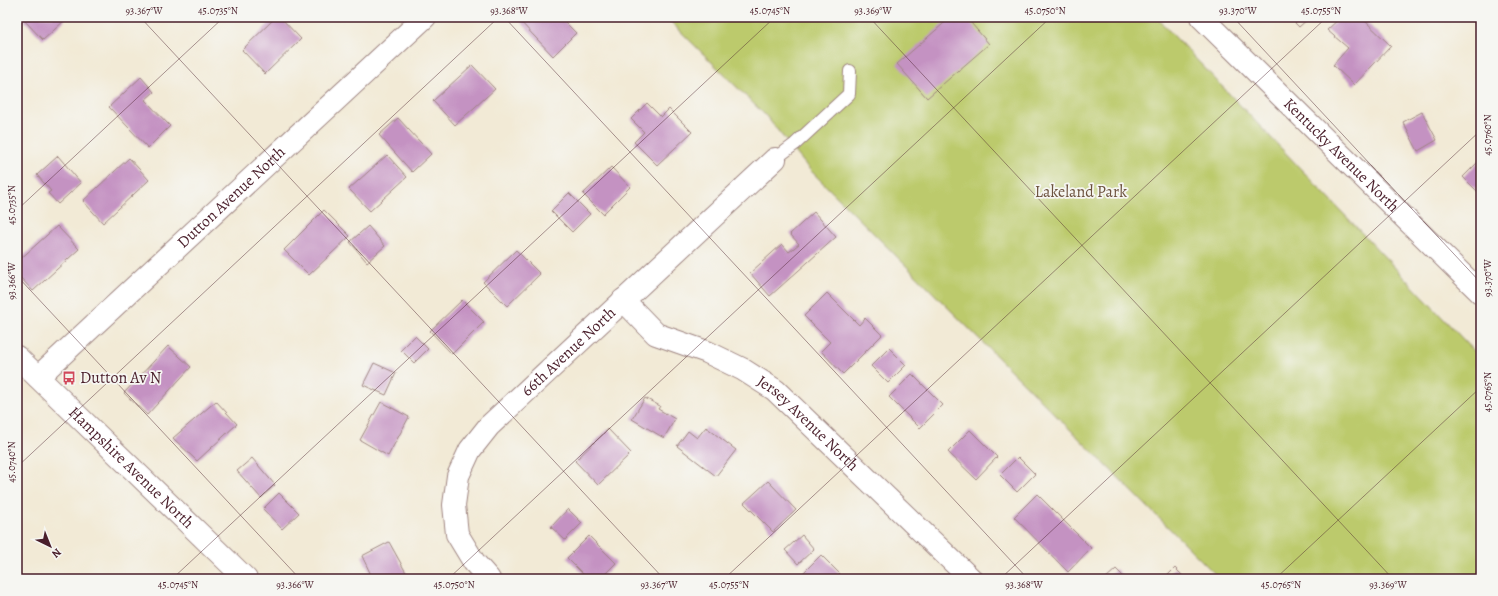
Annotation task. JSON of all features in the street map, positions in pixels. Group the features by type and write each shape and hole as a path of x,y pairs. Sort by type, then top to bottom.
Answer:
{"street":[{"name":"Dutton Avenue North","path":"38,377 425,17"},
{"name":"Kentucky Avenue North","path":"1201,17 1481,293"},
{"name":"66th Avenue North","path":"489,579 474,562 457,534 454,505 458,476 470,450 489,426 775,159"},
{"name":"Jersey Avenue North","path":"623,300 656,334 714,355 742,368 775,390 971,579"},
{"name":"Hampshire Avenue North","path":"17,357 246,579"}],"lane":[{"path":"775,159 795,144 848,94 850,71"}],"green space":[{"name":"Lakeland Park","path":"676,17 1156,17 1481,358 1481,579 1220,579 810,170 766,116 671,22"}],"building":[{"path":"27,17 63,17 65,20 43,40 24,20"},
{"path":"276,17 280,17 301,39 265,74 242,50"},
{"path":"520,17 566,17 563,20 576,33 553,56 518,19"},
{"path":"951,17 966,17 989,44 927,98 897,64"},
{"path":"1289,17 1310,17 1299,27"},
{"path":"1341,17 1361,17 1391,46 1354,85 1333,65 1348,48 1327,30"},
{"path":"472,65 495,89 455,125 433,101"},
{"path":"141,77 154,92 145,100 170,126 148,148 109,107"},
{"path":"647,103 661,117 669,109 692,132 657,165 634,142 644,132 631,119"},
{"path":"1422,112 1437,140 1418,151 1403,122"},
{"path":"398,118 431,154 412,172 379,135"},
{"path":"387,155 407,177 370,211 349,189"},
{"path":"58,156 81,183 58,204 48,193 51,191 37,175"},
{"path":"129,158 149,180 103,223 83,201"},
{"path":"1481,159 1481,195 1463,177"},
{"path":"611,167 630,187 603,214 583,194"},
{"path":"569,193 590,214 572,232 551,211"},
{"path":"324,210 350,236 309,275 284,250"},
{"path":"814,212 836,237 770,296 750,273 782,244 789,252 799,244 790,234"},
{"path":"57,226 79,249 33,291 17,274 17,262"},
{"path":"368,226 385,246 367,262 350,242"},
{"path":"516,250 540,274 507,306 483,282"},
{"path":"827,293 859,325 865,318 882,335 843,374 821,351 830,342 804,316"},
{"path":"462,300 484,322 452,354 430,331"},
{"path":"415,336 428,349 414,363 401,350"},
{"path":"168,346 191,367 147,415 124,393"},
{"path":"889,348 906,365 888,383 871,366"},
{"path":"374,363 396,373 386,395 363,385"},
{"path":"912,374 943,405 920,428 889,397"},
{"path":"645,398 660,406 658,409 675,419 664,438 632,419"},
{"path":"216,401 237,424 197,461 173,438"},
{"path":"381,402 409,417 388,456 360,440"},
{"path":"706,427 736,450 716,476 677,446 688,431 697,438"},
{"path":"608,429 631,453 598,485 575,461"},
{"path":"970,430 997,457 976,479 948,452"},
{"path":"1018,457 1035,474 1017,492 1000,475"},
{"path":"252,458 275,485 261,498 237,471"},
{"path":"768,481 796,510 773,532 744,503"},
{"path":"279,493 299,513 282,529 263,509"},
{"path":"1037,494 1091,548 1068,572 1014,517"},
{"path":"568,509 582,523 565,540 551,527"},
{"path":"802,535 814,549 798,564 785,550"},
{"path":"589,536 616,563 600,579 588,579 567,558"},
{"path":"389,542 409,578 373,579 362,556"},
{"path":"821,555 840,574 835,579 808,579 802,574"},
{"path":"1175,568 1186,579 1164,579"},
{"path":"1116,569 1126,579 1105,579"}],"place":[{"name":"Dutton Av N","path":"69,378"}]}
